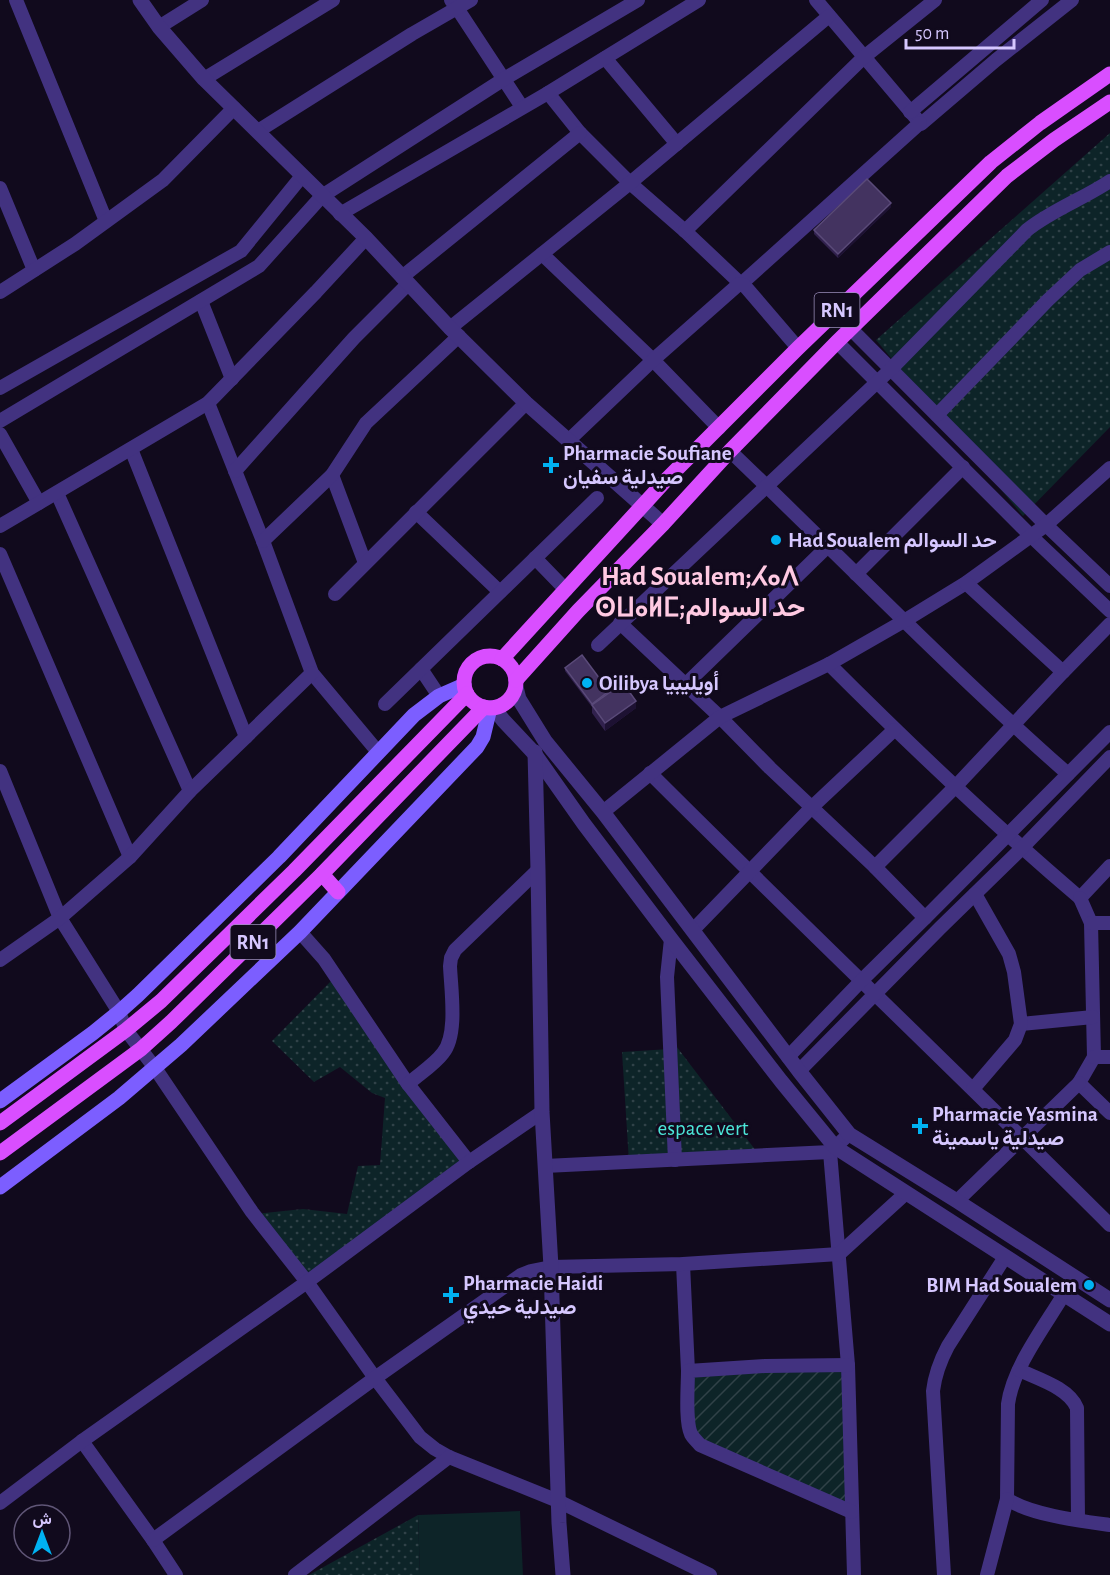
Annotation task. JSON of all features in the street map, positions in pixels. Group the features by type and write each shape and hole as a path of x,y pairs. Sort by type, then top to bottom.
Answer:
{"main road":[{"name":"RN1","path":"0,1123 126,1030 160,1001 294,871 466,690 465,676 475,661 484,657 502,659 642,506 798,348 991,162 1040,123 1110,74"},
{"name":"RN1","path":"0,1153 141,1049 171,1022 490,708 502,706 508,701 516,683 578,611 850,329 1007,176 1054,140 1110,102"},
{"path":"502,659 512,668 516,683"},
{"path":"0,1101 119,1012 279,857 378,752 427,704 439,696 466,690 474,703 490,708 483,736 477,747 300,932 155,1068 119,1098 0,1187"},
{"path":"322,874 338,892"}],"street":[{"path":"16,0 106,221"},
{"path":"140,0 159,27 204,79 366,238 454,332 526,403 663,524"},
{"path":"159,27 202,0"},
{"path":"204,79 333,0"},
{"path":"258,131 412,34 454,4 471,0"},
{"path":"0,421 260,266 322,196 504,79 638,0"},
{"path":"340,213 548,93 699,0"},
{"path":"816,0 921,124"},
{"path":"912,0 921,11"},
{"path":"685,231 864,57 935,0"},
{"path":"910,112 1042,0"},
{"path":"569,440 652,360 921,124 996,60 1072,0"},
{"path":"454,4 522,107"},
{"path":"263,541 332,475 366,423 454,332 542,254 829,16"},
{"path":"985,49 996,60"},
{"path":"604,58 677,144"},
{"path":"548,93 580,133 630,183 744,285 798,348"},
{"path":"0,292 75,244 163,180 234,108"},
{"path":"235,471 405,280 580,133"},
{"path":"0,388 241,251 302,176"},
{"path":"598,645 891,369 1027,230 1110,181"},
{"path":"0,188 34,270"},
{"path":"0,526 208,403 366,238"},
{"path":"937,415 1048,300 1080,270 1110,252"},
{"path":"542,254 719,428"},
{"path":"201,301 232,379"},
{"path":"850,329 1110,586"},
{"path":"837,342 1110,611"},
{"path":"208,403 312,673 378,752"},
{"path":"335,594 526,403"},
{"path":"0,434 39,503"},
{"path":"131,449 246,736"},
{"path":"730,451 1013,726 1068,774"},
{"path":"856,574 963,467"},
{"path":"603,812 720,717 829,664 966,583 1046,525 1110,468"},
{"path":"332,475 365,563"},
{"path":"57,493 190,791"},
{"path":"385,704 597,498"},
{"path":"416,512 500,592"},
{"path":"686,684 828,546"},
{"path":"0,554 129,857"},
{"path":"535,558 566,590"},
{"path":"966,583 1062,672"},
{"path":"620,623 686,684 925,918"},
{"path":"875,867 956,786 1110,624"},
{"path":"829,664 894,730 1007,835 1080,897 1091,923 1094,1057 1079,1083 957,1201"},
{"path":"421,669 439,696"},
{"path":"0,960 60,918 129,857 190,791 312,673"},
{"path":"516,683 519,699 545,741 603,812 849,1134 1110,1300"},
{"path":"490,708 534,753 584,824 832,1150 906,1193 1110,1324"},
{"path":"693,930 811,808 894,730"},
{"path":"788,1057 1110,732"},
{"path":"545,741 534,753 542,1112 551,1267 558,1501 563,1575"},
{"path":"799,1071 1110,757"},
{"path":"0,771 60,918 119,1012 126,1030 155,1068 252,1212 307,1282 420,1437 449,1457 558,1501 710,1575"},
{"path":"650,773 749,873 862,980 1110,1225"},
{"path":"1080,897 1110,866"},
{"path":"408,1084 443,1055 448,1047 452,1026 450,966 455,950 538,870"},
{"path":"973,1089 1015,1040 1021,1024 1009,954 975,894"},
{"path":"1091,923 1110,923"},
{"path":"300,932 324,959 408,1084 469,1162"},
{"path":"671,939 667,977 675,1160"},
{"path":"1021,1024 1093,1017"},
{"path":"1094,1057 1110,1057"},
{"path":"1079,1083 1110,1113"},
{"path":"0,1503 82,1441 542,1112"},
{"path":"545,1166 832,1150 849,1134"},
{"path":"832,1150 848,1365 854,1575"},
{"path":"153,1540 509,1282 531,1271 551,1267 683,1264 840,1254 906,1193"},
{"path":"944,1575 933,1391 935,1374 948,1346 1005,1257"},
{"path":"683,1264 689,1428 692,1437 700,1445 852,1512"},
{"path":"987,1575 1007,1499 1010,1390 1019,1370 1064,1294"},
{"path":"688,1371 765,1366 848,1365"},
{"path":"1019,1370 1065,1392 1077,1408 1078,1521"},
{"path":"82,1441 176,1575"},
{"path":"295,1575 449,1457"},
{"path":"1007,1499 1027,1509 1110,1526"}],"green space":[{"path":"1110,133 1110,427 1023,516 876,340"},
{"path":"333,979 465,1164 305,1281 255,1214 303,1209 347,1214 358,1166 380,1165 385,1098 372,1093 340,1067 314,1082 272,1041"},
{"name":"espace vert","path":"670,1038 760,1156 629,1162 622,1052 670,1049"},
{"path":"848,1365 852,1512 692,1437 688,1371"},
{"path":"520,1511 523,1575 420,1575 418,1515"},
{"path":"418,1515 420,1575 309,1575"}],"building":[{"path":"867,179 891,203 838,254 814,230"},
{"path":"582,655 609,691 592,704 565,668"},
{"path":"623,683 636,701 605,723 592,705"}],"place":[{"name":"Pharmacie Soufiane صيدلية سفيان","path":"551,465"},
{"name":"Had Soualem حد السوالم","path":"776,540"},
{"name":"Oilibya أويليبيا","path":"587,683"},
{"name":"Pharmacie Yasmina صيدلية ياسمينة","path":"920,1126"},
{"name":"BIM Had Soualem","path":"1089,1285"},
{"name":"Pharmacie Haidi صيدلية حيدي","path":"451,1295"}],"district":[{"name":"Had Soualem;ⵃⴰⴷ ⵙⵡⴰⵍⵎ;حد السوالم","path":"700,592"}]}
